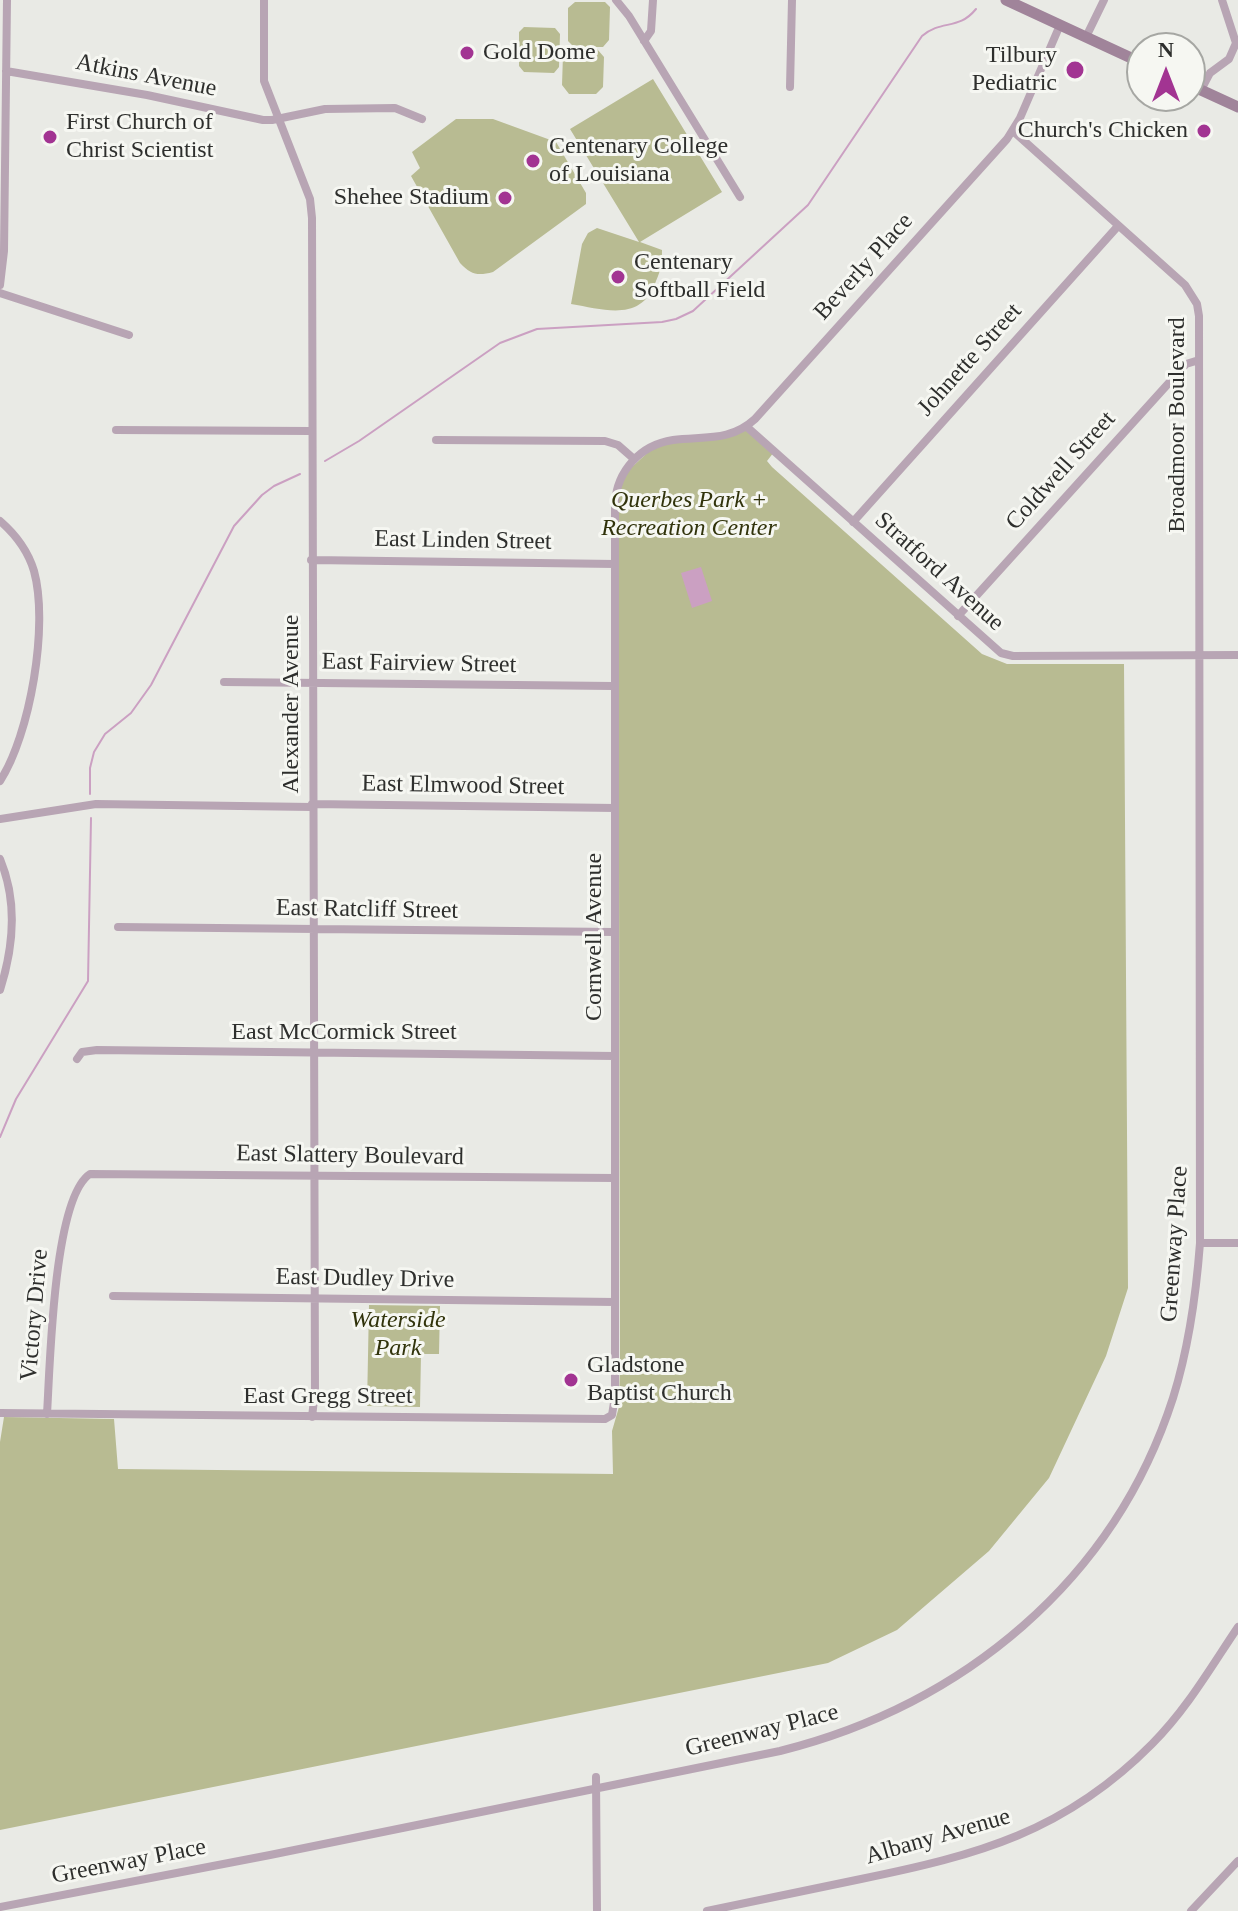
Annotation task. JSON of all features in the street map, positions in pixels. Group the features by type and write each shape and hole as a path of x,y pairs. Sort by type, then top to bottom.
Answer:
{"main road":[{"path":"1006,0 1126,56"},
{"path":"1206,93 1238,107"}],"street":[{"path":"0,285 4,251 2,191 7,0"},
{"name":"Alexander Avenue","path":"264,0 264,81 311,206 315,1391 312,1417"},
{"path":"616,0 740,197"},
{"path":"644,41 651,31 653,0"},
{"path":"790,87 792,0"},
{"path":"1086,37 1104,0"},
{"path":"1206,77 1229,59 1236,43 1222,0"},
{"name":"Beverly Place","path":"747,427 1013,131 1060,25"},
{"name":"Atkins Avenue","path":"4,69 263,120 325,109 395,108 422,119"},
{"name":"Broadmoor Boulevard","path":"1013,131 1192,294 1198,309 1199,655"},
{"name":"Johnette Street","path":"853,522 1118,226"},
{"path":"0,293 129,335"},
{"name":"Coldwell Street","path":"958,616 1186,364 1199,360"},
{"path":"436,440 605,441 618,445 634,459 644,451 670,441 718,438 747,427"},
{"name":"Stratford Avenue","path":"747,427 1005,655 1238,655"},
{"path":"116,430 311,431"},
{"name":"Cornwell Avenue","path":"607,1418 612,1415 615,1406 615,496 621,477 634,459"},
{"path":"0,521 28,556 38,597 38,639 26,715 0,781"},
{"name":"East Linden Street","path":"311,560 615,564"},
{"name":"Greenway Place","path":"0,1907 597,1789 780,1751 851,1731 897,1711 972,1666 1025,1624 1073,1576 1102,1540 1154,1447 1173,1396 1189,1337 1200,1243 1199,655"},
{"name":"East Fairview Street","path":"224,682 613,686"},
{"name":"East Elmwood Street","path":"0,819 96,804 615,808"},
{"path":"0,859 10,891 13,927 11,950 0,990"},
{"name":"East Ratcliff Street","path":"118,927 615,932"},
{"name":"East McCormick Street","path":"77,1059 82,1052 97,1050 615,1056"},
{"name":"East Slattery Boulevard","path":"86,1177 94,1174 615,1178"},
{"name":"Victory Drive","path":"47,1414 59,1250 80,1185 86,1177"},
{"path":"1200,1243 1238,1243"},
{"name":"East Dudley Drive","path":"113,1296 615,1302"},
{"name":"East Gregg Street","path":"0,1413 607,1418"},
{"name":"Albany Avenue","path":"707,1911 928,1866 993,1847 1055,1819 1098,1790 1157,1739 1184,1707 1238,1627"},
{"path":"596,1777 597,1911"},
{"path":"1191,1911 1238,1861"}],"green space":[{"path":"575,2 605,2 610,7 609,40 603,47 574,47 568,41 568,8"},
{"path":"524,27 555,28 560,34 559,67 554,73 524,72 519,66 519,32"},
{"path":"570,49 597,49 604,57 603,87 596,94 569,94 562,85 563,55"},
{"path":"653,79 722,192 640,242 662,250 658,277 642,303 621,310 571,304 582,244 588,233 597,228 639,242 570,129"},
{"name":"Shehee Stadium","path":"456,119 493,119 556,142 586,193 586,204 493,272 471,272 460,263 411,176 420,168 412,152"},
{"name":"Querbes Park + Recreation Center","path":"747,427 774,452 767,461 772,467 982,654 1007,664 1124,664 1128,1288 1106,1356 1049,1478 989,1551 897,1630 828,1663 0,1830 0,1442 4,1417 114,1419 118,1469 613,1474 612,1431 619,1407 620,1361 615,503 621,477 656,445 708,439"},
{"name":"Waterside Park","path":"369,1305 440,1306 439,1354 421,1354 420,1407 367,1406"}],"shaded area":[{"path":"701,567 712,601 692,608 681,573"}],"waterway":[{"path":"325,461 359,441 500,343 537,329 662,322 693,311 808,205 922,36 963,20 976,9"},
{"path":"90,794 90,768 94,752 105,734 131,713 151,685 234,526 262,495 300,474"},
{"path":"0,1137 16,1099 88,981 91,818"}],"place":[{"name":"Gold Dome","path":"467,53"},
{"name":"Tilbury Pediatric","path":"1075,70"},
{"name":"Church's Chicken","path":"1204,131"},
{"name":"First Church of Christ Scientist","path":"50,137"},
{"name":"Centenary College of Louisiana","path":"533,161"},
{"name":"Shehee Stadium","path":"505,198"},
{"name":"Centenary Softball Field","path":"618,277"},
{"name":"Gladstone Baptist Church","path":"571,1380"}]}
